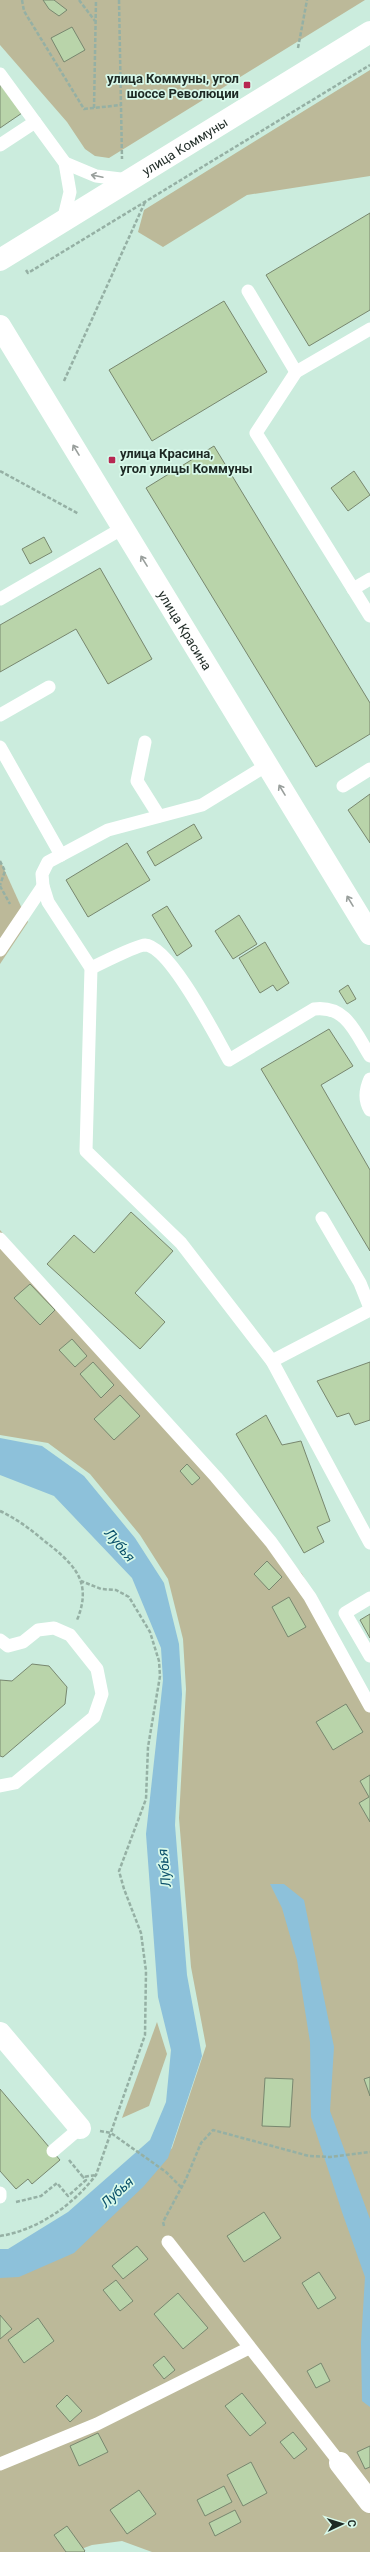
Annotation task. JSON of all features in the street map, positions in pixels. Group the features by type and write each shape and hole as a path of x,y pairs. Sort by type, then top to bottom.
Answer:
{"main road":[{"name":"улица Коммуны","path":"0,260 370,32"},
{"name":"улица Красина","path":"0,326 370,934"},
{"path":"1,2036 80,2128"},
{"path":"340,2463 370,2502"}],"lane":[{"path":"0,74 65,163 70,192 63,221"},
{"path":"2,140 35,122"},
{"path":"65,163 96,176 130,180"},
{"path":"248,291 296,372"},
{"path":"370,329 296,372 256,433 370,616"},
{"path":"0,599 123,528"},
{"path":"353,589 370,579"},
{"path":"0,715 50,687"},
{"path":"145,742 137,780 159,816"},
{"path":"0,747 60,855"},
{"path":"267,764 202,805 108,830 60,855 48,862 42,874 43,886 48,902 91,968 86,1151 181,1243 272,1362 370,1543"},
{"path":"343,786 370,769"},
{"path":"0,950 43,886"},
{"path":"91,968 144,945 156,948 173,964 229,1060 314,1009 326,1008 339,1013 350,1022 370,1056"},
{"path":"370,1079 366,1090 366,1103 370,1110"},
{"path":"272,1362 370,1309 360,1283 322,1218"},
{"path":"0,1239 216,1477 271,1542 310,1597 370,1706"},
{"path":"370,1598 345,1613 370,1656"},
{"path":"0,1640 8,1646 23,1642 38,1630 54,1628 70,1635 97,1669 102,1694 94,1717 15,1783 0,1786"},
{"path":"55,2149 80,2128"},
{"path":"168,2242 340,2463"},
{"path":"0,2464 97,2424 249,2348"}],"path":[{"path":"22,0 24,11 84,109 121,105"},
{"path":"79,0 96,21"},
{"path":"94,108 96,0"},
{"path":"119,0 122,160"},
{"path":"298,48 307,0"},
{"path":"28,273 370,64"},
{"path":"64,381 145,201"},
{"path":"0,471 79,514"},
{"path":"0,861 5,871 0,885"},
{"path":"0,1511 24,1525 70,1562 81,1581 84,1594 82,1607 70,1635"},
{"path":"0,2236 33,2226 64,2208 85,2190 96,2175 144,2035 146,1971 141,1933 124,1889 119,1871 146,1798 148,1748 159,1683 159,1661 150,1632 129,1597 116,1590 101,1589 81,1581"},
{"path":"80,2128 111,2133 166,2172 181,2187"},
{"path":"168,2242 163,2222 201,2144 213,2130 309,2156 330,2157 370,2152"},
{"path":"15,2202 41,2196 57,2183 68,2196 86,2180 55,2149"},
{"path":"83,2177 96,2175"}],"shaded area":[{"path":"0,0 365,0 109,158 95,156 85,149 67,122 0,45"},
{"path":"370,70 370,176 247,195 163,247 138,232 144,210"},
{"path":"0,860 28,922 0,964"},
{"path":"0,1230 302,1574 370,1697 370,2552 152,2552 122,2541 92,2545 73,2552 0,2552 0,2266 147,2176 172,2148 206,2046 191,1967 179,1818 186,1689 183,1639 168,1579 140,1535 90,1474 48,1443 0,1435"},
{"path":"157,2022 167,2054 149,2106 122,2118"}],"water":[{"name":"Лубья","path":"0,1438 42,1446 84,1476 135,1538 164,1583 179,1644 182,1694 175,1825 187,1975 202,2056 168,2158 143,2187 74,2253 19,2277 0,2278 0,2249 8,2249 68,2212 150,2140 166,2102 171,2050 158,1997 146,1834 163,1680 161,1648 132,1578 54,1496 0,1475"},
{"path":"270,1884 284,1884 304,1900 334,2047 330,2111 370,2219 370,2407 362,2401 361,2343 365,2277 311,2117 310,2042 297,1960 282,1908"}],"building":[{"path":"43,0 54,0 67,10 59,16 49,9"},
{"path":"72,27 85,50 64,62 51,38"},
{"path":"0,84 22,113 0,128"},
{"path":"370,213 370,310 309,346 266,275"},
{"path":"224,301 267,372 152,441 109,370"},
{"path":"214,446 370,703 370,734 316,767 146,488"},
{"path":"354,471 370,495 348,511 331,488"},
{"path":"44,537 52,552 30,564 22,549"},
{"path":"100,568 152,659 108,684 76,629 0,672 0,625"},
{"path":"370,794 370,843 348,810"},
{"path":"194,824 202,838 155,866 147,852"},
{"path":"127,843 150,880 88,917 66,880"},
{"path":"167,906 192,946 177,956 152,915"},
{"path":"239,915 257,944 233,959 215,931"},
{"path":"265,942 289,983 277,991 273,985 260,993 239,958"},
{"path":"348,985 356,999 347,1004 339,991"},
{"path":"329,1029 353,1066 321,1085 370,1170 370,1251 261,1069"},
{"path":"131,1212 173,1251 135,1293 165,1322 140,1349 47,1264 74,1235 94,1253"},
{"path":"30,1284 55,1310 40,1325 14,1298"},
{"path":"72,1339 87,1356 75,1367 59,1350"},
{"path":"93,1362 114,1385 101,1398 80,1374"},
{"path":"370,1362 370,1420 355,1425 349,1413 337,1417 317,1381"},
{"path":"120,1395 140,1416 114,1440 94,1419"},
{"path":"266,1415 282,1445 301,1441 330,1521 317,1527 324,1542 304,1553 236,1434"},
{"path":"187,1464 200,1478 192,1485 180,1471"},
{"path":"267,1561 282,1577 269,1590 254,1574"},
{"path":"289,1597 306,1627 288,1637 272,1607"},
{"path":"370,1614 370,1638 360,1620"},
{"path":"32,1664 49,1666 67,1687 65,1704 3,1757 0,1756 0,1680 12,1681"},
{"path":"346,1704 363,1732 333,1750 316,1722"},
{"path":"370,1775 370,1822 359,1803 369,1797 360,1781"},
{"path":"370,2077 370,2096 364,2079"},
{"path":"265,2078 293,2079 290,2127 262,2126"},
{"path":"0,2089 60,2160 32,2184 28,2179 16,2189 0,2171"},
{"path":"264,2212 281,2238 244,2262 227,2236"},
{"path":"137,2246 148,2259 123,2279 112,2266"},
{"path":"319,2272 336,2298 318,2309 302,2283"},
{"path":"116,2280 133,2301 120,2311 103,2290"},
{"path":"178,2293 208,2328 183,2349 154,2314"},
{"path":"0,2315 12,2329 0,2339"},
{"path":"38,2318 54,2341 24,2363 8,2340"},
{"path":"164,2356 175,2370 164,2379 153,2365"},
{"path":"321,2363 330,2381 316,2388 307,2371"},
{"path":"242,2393 266,2423 250,2436 225,2406"},
{"path":"67,2395 82,2411 70,2422 56,2406"},
{"path":"293,2432 307,2449 294,2459 280,2442"},
{"path":"98,2433 108,2452 79,2466 70,2446"},
{"path":"370,2446 370,2467 365,2469 357,2452"},
{"path":"251,2462 267,2493 243,2506 227,2475"},
{"path":"224,2486 232,2502 205,2516 197,2500"},
{"path":"139,2490 156,2514 127,2534 110,2510"},
{"path":"235,2510 241,2522 215,2536 209,2523"},
{"path":"67,2526 85,2551 84,2552 66,2552 54,2535"}],"place":[{"name":"улица Коммуны, угол шоссе Революции","path":"247,85"},
{"name":"улица Красина, угол улицы Коммуны","path":"112,460"}]}
